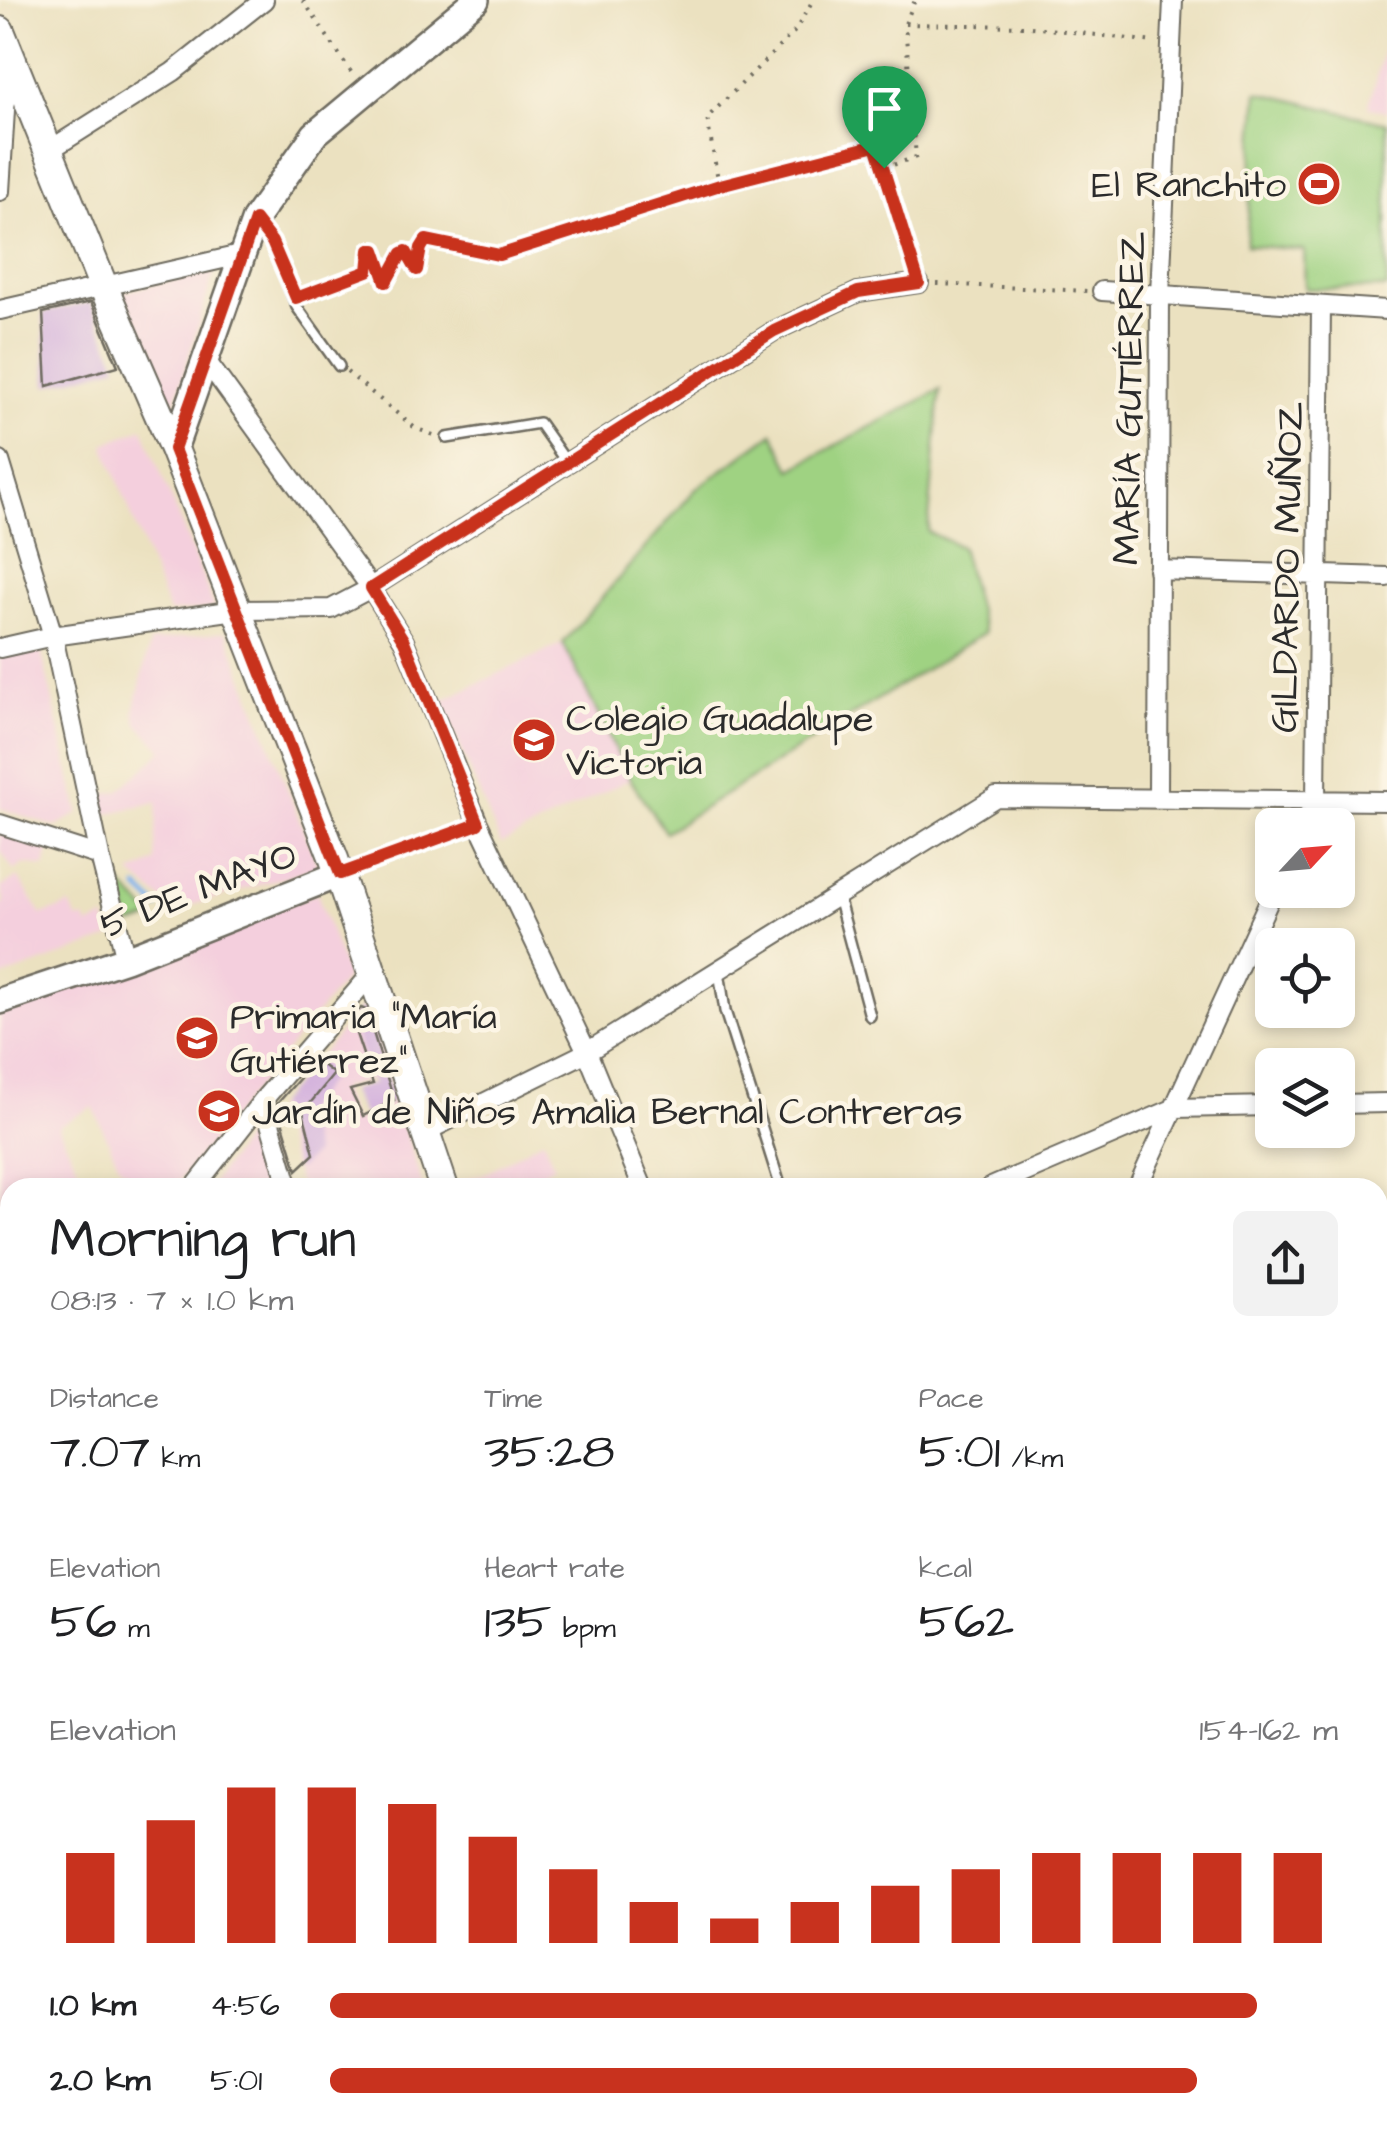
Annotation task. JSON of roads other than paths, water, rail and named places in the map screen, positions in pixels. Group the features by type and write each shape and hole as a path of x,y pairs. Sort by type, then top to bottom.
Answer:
{"main road":[{"path":"4,42 174,449 340,874 441,1178"}],"street":[{"path":"48,151 173,72 264,0"},
{"path":"174,449 255,220 315,134 476,0"},
{"name":"MARÍA GUTIÉRREZ","path":"1158,798 1160,295 1173,0"},
{"path":"0,191 4,42"},
{"path":"0,310 240,255"},
{"path":"0,648 53,636 236,610 331,608 371,588 774,331 858,292 919,283"},
{"path":"1102,291 1387,310"},
{"name":"GILDARDO MUÑOZ","path":"1312,808 1316,800 1320,576 1320,306"},
{"path":"205,359 371,588 404,641 478,824 587,1052 639,1178"},
{"path":"0,461 53,636 126,959"},
{"path":"1158,570 1387,576"},
{"path":"427,1130 587,1052 996,796 1387,801"},
{"path":"0,824 100,856"},
{"name":"5 DE MAYO","path":"0,1001 126,959 340,874"},
{"path":"1142,1178 1266,908"},
{"path":"202,1178 373,972"},
{"path":"263,1100 286,1178"},
{"path":"1355,1104 1387,1103"},
{"path":"1012,1178 1175,1108 1255,1106"}],"lane":[{"path":"255,220 272,242 297,307 339,366"},
{"path":"448,438 540,423 567,463"},
{"path":"838,897 870,1016"},
{"path":"718,971 725,1011 778,1178"}],"waterway":[{"path":"138,888 158,907"}],"place":[{"name":"El Ranchito","path":"1319,184"},
{"name":"Colegio Guadalupe Victoria","path":"534,740"},
{"name":"Primaria \"María Gutiérrez\"","path":"197,1038"},
{"name":"Jardín de Niños Amalia Bernal Contreras","path":"219,1111"}]}
